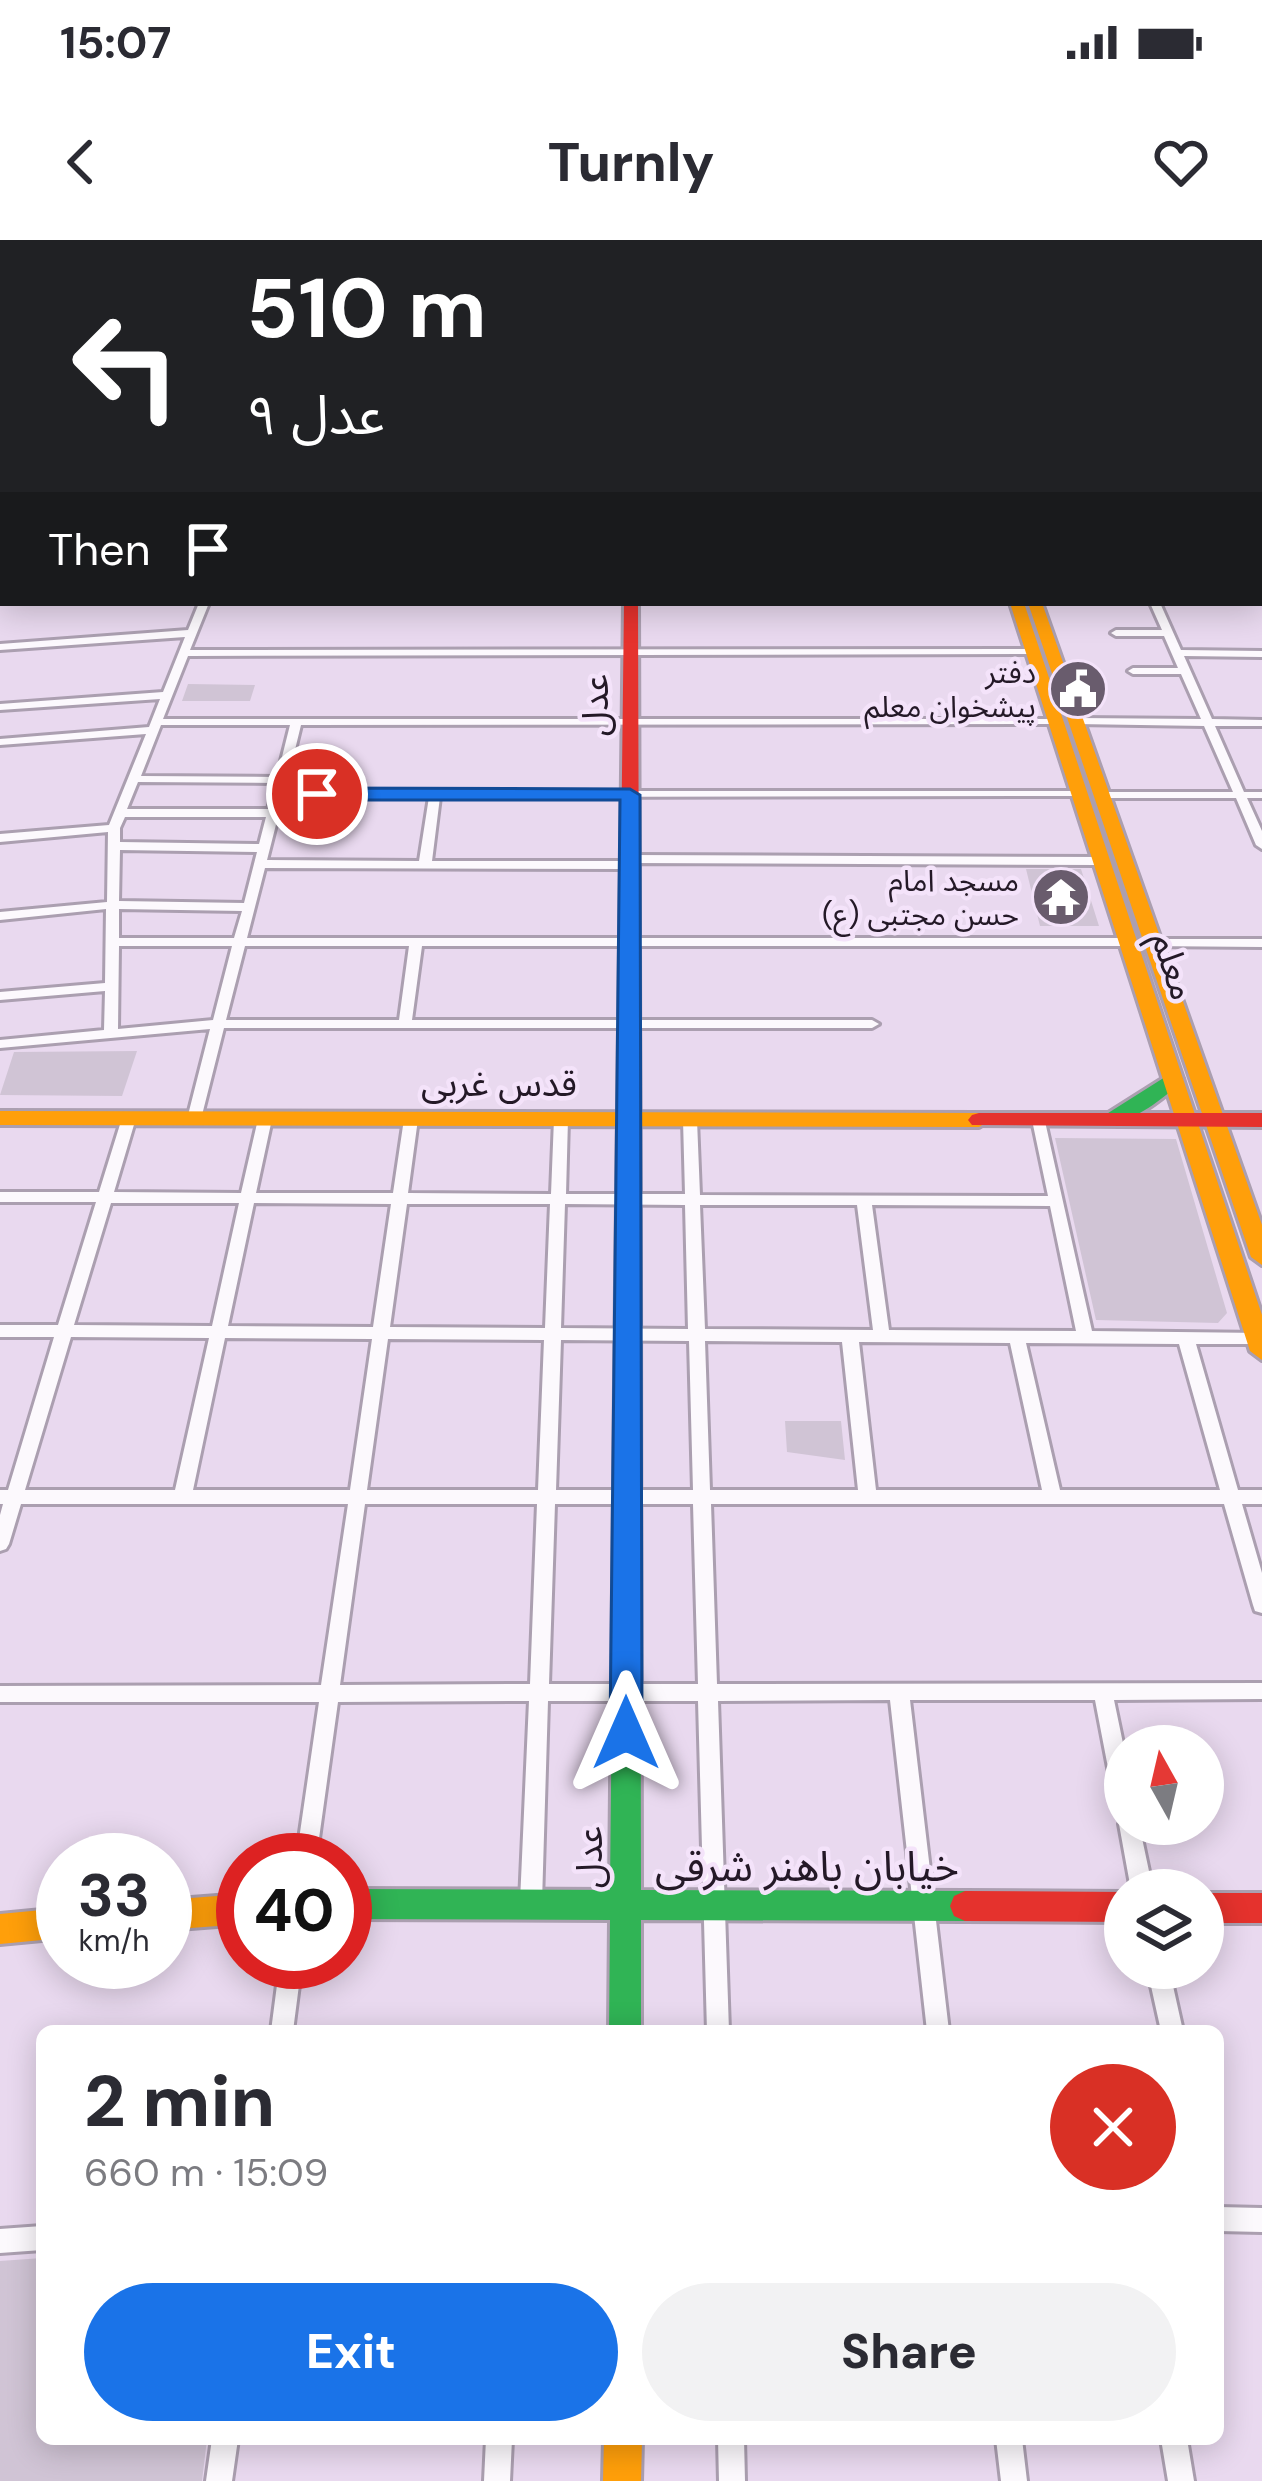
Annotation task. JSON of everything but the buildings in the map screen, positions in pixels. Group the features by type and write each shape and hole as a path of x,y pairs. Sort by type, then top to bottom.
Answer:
{"street":[{"path":"111,1033 114,828 203,606"},
{"name":"عدل","path":"625,2025 631,606"},
{"name":"معلم","path":"1018,606 1032,651 1066,722"},
{"name":"معلم","path":"1036,606 1066,722 1140,942 1173,1078 1260,1344"},
{"path":"1156,606 1262,845"},
{"path":"0,646 192,633"},
{"path":"1116,633 1168,633"},
{"path":"184,653 1032,651"},
{"path":"1177,653 1262,654"},
{"path":"1132,670 1185,671"},
{"path":"0,706 167,695"},
{"path":"194,1119 297,721"},
{"path":"0,742 155,726 297,721 1262,723"},
{"path":"134,779 435,795 1262,795"},
{"name":"معلم","path":"1090,794 1102,861 1215,1121 1261,1250"},
{"path":"425,865 435,795"},
{"path":"120,813 273,813"},
{"path":"0,838 114,828"},
{"path":"114,846 264,848"},
{"path":"260,865 1102,861"},
{"path":"0,916 113,905 248,907"},
{"path":"112,942 1262,943"},
{"path":"405,1024 416,944"},
{"path":"0,996 112,986"},
{"path":"0,1044 218,1024 872,1024"},
{"path":"1101,1120 1137,1107 1173,1078"},
{"name":"قدس غربی","path":"0,1118 1262,1120"},
{"path":"0,1544 7,1497 129,1118"},
{"path":"182,1498 265,1119"},
{"path":"309,1833 411,1119"},
{"path":"531,1902 561,1119"},
{"path":"690,1120 718,2025"},
{"path":"1039,1120 1084,1337"},
{"path":"0,1197 1056,1201"},
{"path":"864,1201 882,1336"},
{"path":"0,1331 1186,1337 1260,1344"},
{"path":"850,1336 868,1497"},
{"path":"1017,1337 1053,1498"},
{"path":"1186,1337 1262,1605"},
{"path":"7,1497 1262,1497"},
{"path":"899,1691 937,2025"},
{"path":"1103,1691 1110,1725"},
{"path":"0,1694 1262,1691"},
{"name":"خیابان باهنر شرقی","path":"372,1904 1104,1907"},
{"path":"1224,1908 1262,1908"},
{"path":"0,1928 36,1925"},
{"path":"283,2025 287,1989"},
{"path":"1163,1989 1171,2025"},
{"path":"1224,2219 1262,2220"},
{"path":"0,2242 36,2238"},
{"path":"219,2481 224,2445"},
{"path":"497,2481 499,2445"},
{"path":"622,2445 622,2481"},
{"path":"731,2445 732,2481"},
{"path":"1010,2445 1014,2481"},
{"path":"1175,2445 1181,2481"}],"traffic: fast":[{"path":"1115,1115 1137,1107 1173,1079"},
{"path":"625,2025 628,1283"},
{"path":"372,1904 965,1906"}],"traffic: slow":[{"path":"1018,606 1262,1351"},
{"path":"1036,606 1262,1257"},
{"path":"0,1118 979,1120"},
{"path":"192,1913 216,1911"},
{"path":"0,1929 36,1926"},
{"path":"622,2481 623,2445"}],"traffic: jam":[{"path":"628,1283 631,606"},
{"path":"979,1120 1262,1120"},
{"path":"965,1906 1104,1907"},
{"path":"1224,1908 1262,1908"}],"place":[{"name":"دفتر پیشخوان معلم","path":"1078,689"},
{"name":"مسجد امام حسن مجتبی (ع)","path":"1061,897"}],"route":[{"path":"317,794 630,795 626,1733"}]}
